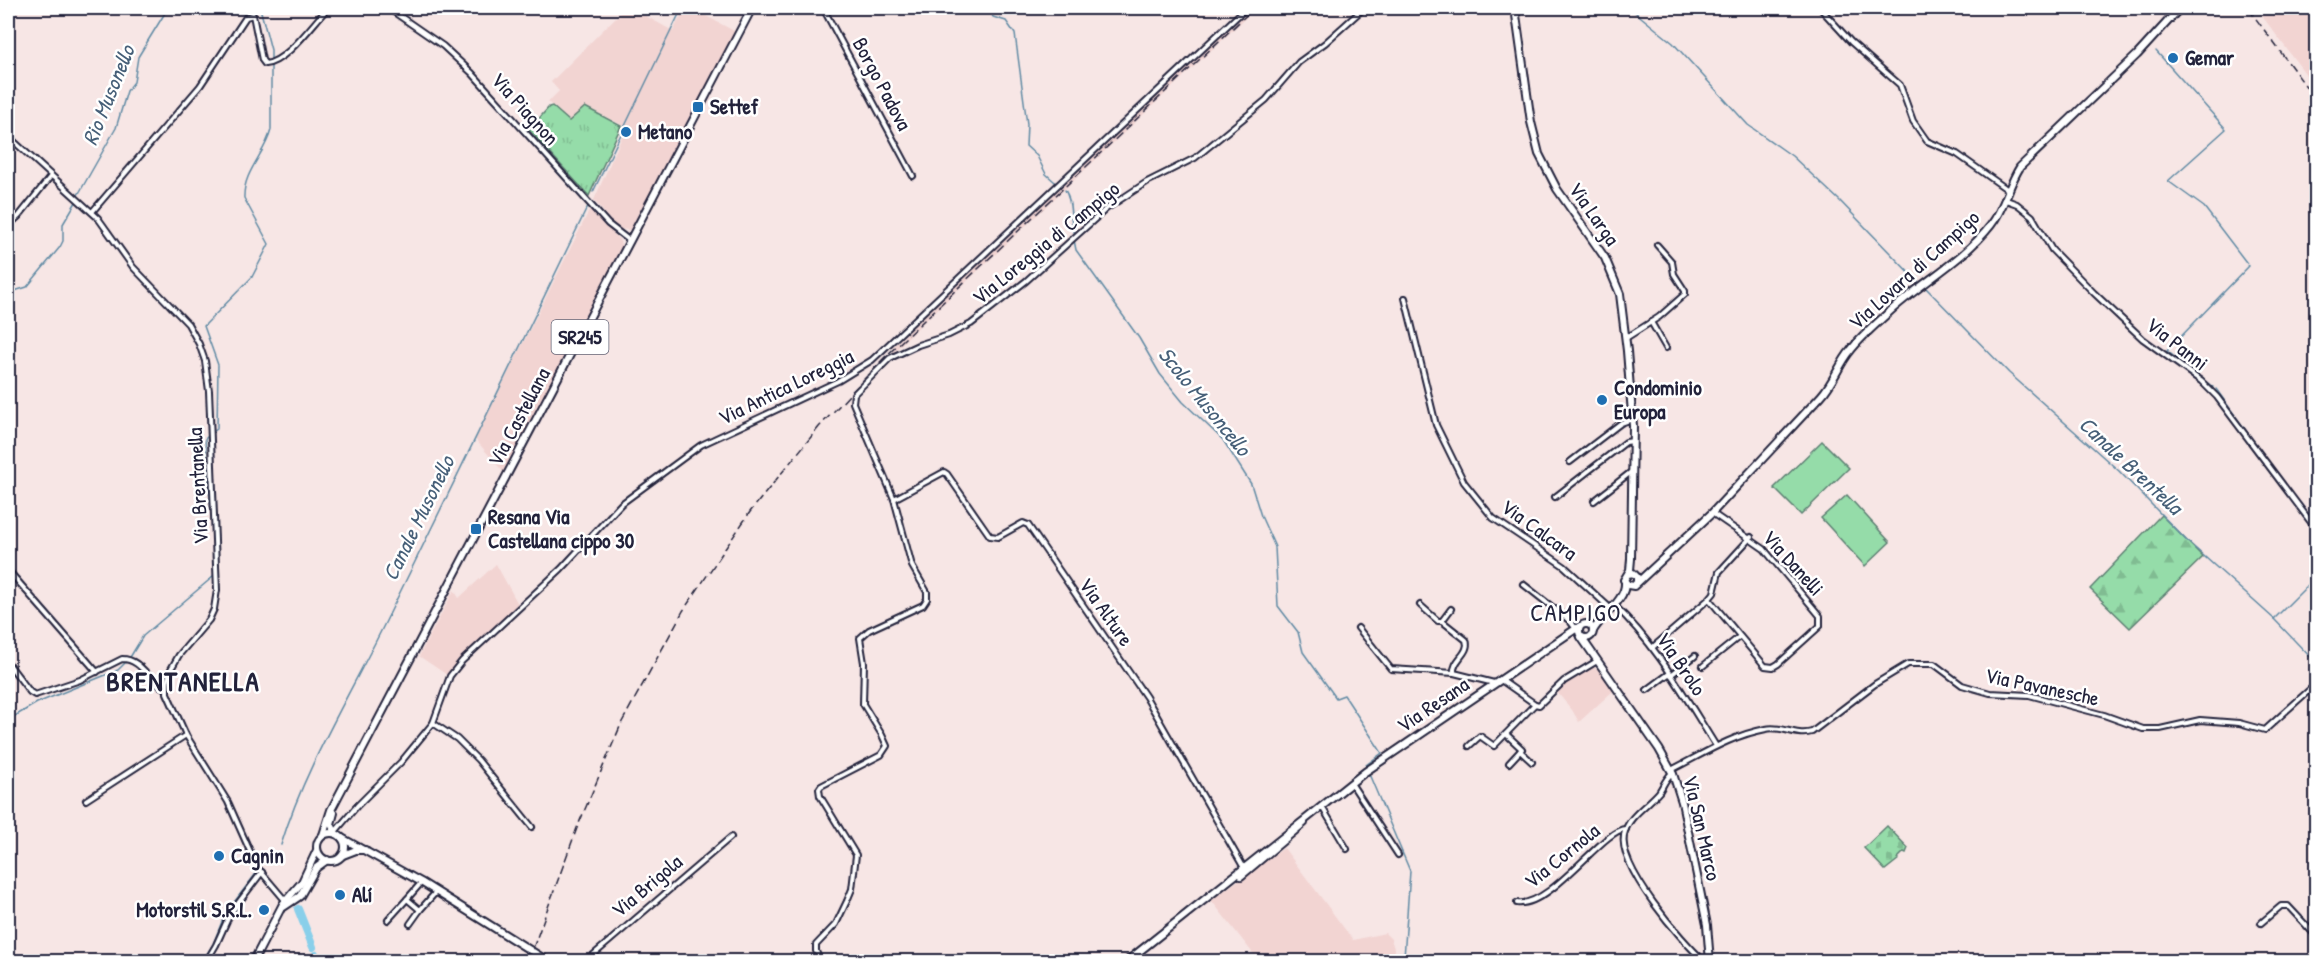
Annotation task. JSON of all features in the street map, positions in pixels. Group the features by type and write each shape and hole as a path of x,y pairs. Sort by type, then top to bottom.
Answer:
{"street":[{"path":"92,212 200,86 246,17 253,15 262,60 265,64 271,64 289,50 328,8"},
{"name":"Via Piagnon","path":"388,8 443,46 472,73 608,224 630,241"},
{"name":"Via Castellana","path":"324,832 331,810 752,8"},
{"name":"Borgo Padova","path":"823,8 912,176"},
{"name":"Via Antica Loreggia","path":"337,832 434,723 450,676 462,661 561,568 621,504 701,445 838,381 872,360 1246,8"},
{"name":"Via Loreggia di Campigo","path":"820,962 816,945 836,924 847,901 852,889 856,855 820,796 819,789 881,755 887,746 863,704 864,663 860,638 868,630 923,605 927,599 926,590 912,567 894,499 852,403 854,394 892,357 955,333 988,310 1026,281 1082,229 1113,204 1147,182 1195,158 1266,100 1299,62 1325,43 1364,8"},
{"name":"Via Larga","path":"1515,8 1531,122 1538,151 1552,181 1611,269 1620,294 1632,419 1631,563 1633,574"},
{"path":"1820,8 1851,42 1899,85 1913,121 1927,141 1957,154 2008,190"},
{"name":"Via Lovara di Campigo","path":"1581,630 1602,616 1712,513 1824,392 1857,343 1897,305 1947,267 1991,226 2006,200 2013,177 2027,159 2137,55 2180,8"},
{"name":"Via Brentanella","path":"8,136 107,228 133,267 188,324 199,344 207,369 217,590 212,615 172,665 167,689"},
{"path":"8,226 20,216 51,176"},
{"name":"Via Panni","path":"2006,200 2017,204 2032,216 2052,250 2118,316 2143,339 2201,381 2217,397 2316,529"},
{"path":"1626,338 1667,311 1685,291 1674,274 1672,262 1657,245"},
{"name":"Via Calcara","path":"1405,298 1436,425 1464,482 1493,518 1564,566 1613,605"},
{"path":"1652,322 1666,348"},
{"path":"1570,462 1622,423 1632,419"},
{"path":"1555,497 1624,443 1633,441"},
{"path":"1594,501 1633,471"},
{"name":"Via Alture","path":"894,499 944,472 990,536 998,537 1023,523 1028,525 1146,697 1246,871"},
{"name":"Via Danelli","path":"1712,513 1750,537 1770,555 1788,580 1820,616 1821,624 1818,630 1773,667 1761,664 1739,637"},
{"path":"1653,647 1709,599 1714,593 1719,572 1750,537"},
{"path":"8,570 97,672"},
{"path":"1625,582 1629,586 1635,585 1633,574 1642,577 1649,573"},
{"name":"Via Lovara di Campigo","path":"1613,605 1625,588 1625,582 1633,574"},
{"path":"1523,584 1581,630 1592,633 1592,653"},
{"path":"1703,666 1739,637 1709,599"},
{"path":"1420,605 1438,621 1442,621 1466,640 1467,648 1454,665 1454,673"},
{"name":"Via Brolo","path":"1613,605 1653,647 1716,746"},
{"path":"1442,621 1451,609"},
{"name":"Via Lovara di Campigo","path":"1592,633 1602,616"},
{"path":"1570,621 1581,630"},
{"path":"1358,628 1391,669 1454,673 1498,681 1539,705 1560,684 1597,661"},
{"name":"Via Resana","path":"1126,962 1209,896 1246,871 1272,844 1351,783 1569,634 1581,630 1586,639 1592,633"},
{"name":"Via San Marco","path":"1581,630 1597,661 1672,772 1681,798 1706,918 1710,962"},
{"path":"1647,690 1695,656"},
{"path":"8,663 30,692 35,695 97,672 122,659 137,663 157,683 167,689 171,704 186,735 224,795 253,858 262,872 285,900 306,887"},
{"name":"Via Pavanesche","path":"1672,772 1716,746 1764,729 1780,729 1802,735 1812,732 1875,684 1908,664 1934,664 1962,684 1990,693 2029,695 2104,715 2143,729 2160,729 2200,720 2239,723 2265,730 2316,684"},
{"path":"1469,746 1480,736 1494,746 1535,704"},
{"path":"434,723 457,739 478,760 532,827"},
{"path":"1506,734 1532,762"},
{"path":"86,800 186,735"},
{"path":"1509,763 1520,751"},
{"name":"Via Cornola","path":"1517,903 1535,900 1575,869 1617,831 1626,829 1630,820 1655,796 1672,772"},
{"name":"Via Castellana","path":"337,832 331,824 332,817 350,777"},
{"path":"1351,783 1398,855"},
{"path":"1322,806 1347,849"},
{"path":"1626,829 1623,843 1633,870 1666,921 1705,962"},
{"path":"324,832 337,832 437,891 549,962"},
{"name":"SR245","path":"253,962 285,900 304,879 324,832"},
{"name":"SR245","path":"337,832 345,847 342,855"},
{"name":"Via Brigola","path":"585,962 731,837"},
{"path":"317,850 322,858 336,860 353,850 365,850"},
{"name":"SR245","path":"280,911 299,897 316,868 327,860"},
{"path":"206,962 230,914 262,872"},
{"path":"388,920 422,882"},
{"path":"277,890 283,893 293,891"},
{"path":"410,924 437,891"},
{"path":"407,899 420,910"},
{"path":"2262,923 2282,906 2288,906 2316,936"}],"shaded area":[{"path":"625,8 631,8 673,31 685,8 691,8 736,32 632,230 617,229 594,200 624,132 628,128 586,107 570,121 548,102 559,91 551,82"},
{"path":"1250,8 1256,8 893,353 892,348 921,319"},
{"path":"2256,8 2316,8 2316,88"},
{"path":"591,207 620,241 622,248 505,474 475,439"},
{"path":"496,564 518,604 447,675 419,656 454,590 459,598"},
{"path":"1593,667 1599,670 1613,691 1579,722 1556,691"},
{"path":"1284,848 1353,940 1385,933 1391,939 1398,961 1259,961 1211,900"}],"green space":[{"path":"552,106 569,121 585,107 621,126 589,196 529,130"},
{"path":"1822,441 1849,468 1801,515 1774,488"},
{"path":"1847,495 1890,542 1865,566 1821,518"},
{"path":"2161,515 2203,557 2130,628 2090,589"},
{"path":"1887,826 1908,848 1906,853 1904,852 1885,870 1864,848"}],"waterway":[{"name":"Rio Musonello","path":"78,195 116,128 127,91 134,82 138,57 168,8"},
{"path":"213,432 217,429 218,365 204,326 252,277 269,244 244,198 247,180 271,130 271,50 260,8"},
{"name":"Canale Musonello","path":"593,192 682,8"},
{"name":"Scolo Musoncello","path":"989,8 993,17 1006,21 1015,34 1027,124 1026,146 1037,156 1046,174 1055,182"},
{"name":"Canale Brentella","path":"1630,8 1673,43 1748,125 1792,156 1839,200 1919,283"},
{"path":"2156,51 2226,129 2168,181 2204,207 2249,266 2167,351 2213,387"},
{"name":"Scolo Musoncello","path":"1065,190 1069,200 1074,232"},
{"name":"Rio Musonello","path":"8,293 27,287 60,247 63,241 63,224 76,202"},
{"name":"Canale Musonello","path":"281,845 315,760 385,623 588,206"},
{"name":"Scolo Musoncello","path":"1074,240 1076,250 1139,338 1160,374 1183,402 1223,440 1251,484 1261,516 1275,547 1278,606 1298,632 1303,652 1336,698 1344,695 1382,753 1366,767"},
{"name":"Canale Brentella","path":"1926,288 2009,373 2119,471 2186,540 2274,619 2316,663"},
{"path":"2216,389 2278,475"},
{"path":"208,436 205,439 213,536"},
{"path":"2296,505 2316,534"},
{"path":"8,720 37,703 118,670 129,659 143,636 214,576"},
{"path":"2274,619 2316,577"},
{"name":"Scolo Musoncello","path":"1369,774 1410,871 1404,958 1406,962"},
{"name":"Canale Musonello","path":"202,962 213,944 225,914 258,871"},
{"path":"298,909 313,947"},
{"path":"316,955 319,962"}],"railway":[{"path":"528,962 577,828 622,722 683,611 750,512 819,427 885,357 1254,8"},
{"path":"2248,8 2316,100"}],"place":[{"name":"Gemar","path":"2173,58"},
{"name":"Settef","path":"698,107"},
{"name":"Metano","path":"626,132"},
{"name":"Condominio Europa","path":"1602,400"},
{"name":"Resana Via Castellana cippo 30","path":"476,529"},
{"name":"Cagnin","path":"219,856"},
{"name":"Alí","path":"340,895"},
{"name":"Motorstil S.R.L.","path":"264,910"}],"district":[{"name":"CAMPIGO","path":"1576,613"},
{"name":"BRENTANELLA","path":"183,682"}]}
